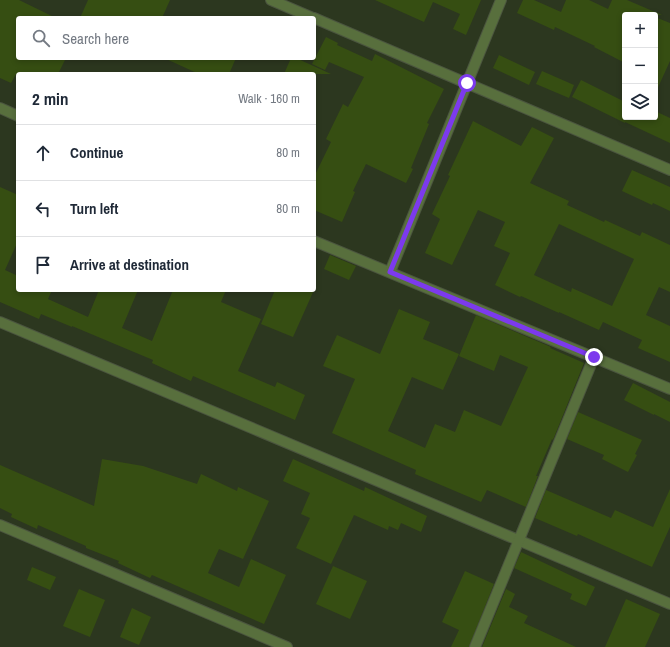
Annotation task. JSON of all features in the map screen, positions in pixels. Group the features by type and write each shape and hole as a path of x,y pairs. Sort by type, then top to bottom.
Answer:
{"street":[{"path":"271,0 308,16"},
{"path":"390,272 500,0"},
{"path":"316,19 670,170"},
{"path":"0,108 16,115"},
{"path":"316,242 670,389"},
{"path":"0,322 670,604"},
{"path":"475,647 520,541 594,357"},
{"path":"0,525 287,647"}],"building":[{"path":"0,0 19,0 52,16 16,16 16,60 65,60 59,72 16,72 11,83 0,78"},
{"path":"88,0 170,0 163,16 81,16"},
{"path":"375,0 481,0 466,35 453,29 460,14 433,2 424,22"},
{"path":"523,0 534,0 561,12 566,0 589,0 608,9 612,0 627,0 655,12 622,12 622,61 594,47 595,46 555,27 554,30 517,13"},
{"path":"658,18 670,23 670,61 658,87"},
{"path":"326,37 338,43 337,45 372,61 375,54 444,89 427,123 429,124 411,168 413,169 406,183 366,164 353,191 355,192 342,222 316,211 316,173 331,142 326,139 343,104 348,107 364,77 329,62 325,70 312,64 314,60 316,60 316,56"},
{"path":"499,55 535,72 529,85 493,68"},
{"path":"168,60 235,60 230,72 195,72"},
{"path":"290,60 300,60 331,74 316,74 316,72 285,72"},
{"path":"542,71 574,85 569,98 536,84"},
{"path":"581,80 622,100 622,120 658,120 658,112 670,118 670,143 625,123 572,97"},
{"path":"473,121 521,146 532,127 554,138 530,183 569,201 567,205 604,222 605,220 640,236 642,232 670,245 670,292 659,287 646,315 670,326 670,362 638,348 642,340 603,322 599,330 495,285 510,253 494,246 505,222 478,210 452,265 425,253 440,219 432,214 450,176 448,175","holes":["559,224 634,259 612,306 572,288 571,292 534,275"]},
{"path":"632,170 670,187 670,211 653,203 652,205 622,191"},
{"path":"0,187 16,194 16,245 5,270 16,275 16,292 51,292 48,299 88,317 98,292 137,292 122,328 152,341 172,292 225,292 221,302 261,319 238,371 275,387 277,382 305,395 295,420 193,376 191,381 152,363 153,360 72,326 41,314 39,319 0,302"},
{"path":"330,255 356,266 349,280 324,269"},
{"path":"274,292 313,292 293,337 261,324"},
{"path":"399,309 430,322 423,339 459,354 443,390 412,377 388,431 425,448 435,424 455,432 464,410 501,426 528,367 500,355 494,371 459,356 476,315 551,347 550,348 584,363 553,440 552,439 536,476 538,476 526,507 487,490 481,502 415,474 416,470 332,433 355,379 323,366 337,335 380,354"},
{"path":"633,383 670,402 670,422 624,400"},
{"path":"578,412 642,440 635,454 637,455 628,472 602,459 604,455 567,439"},
{"path":"102,459 143,466 197,484 201,474 237,491 238,487 269,501 243,559 219,549 208,573 239,587 251,559 286,575 264,624 152,575 150,578 118,563 119,561 86,548 86,546 38,525 37,529 11,517 12,514 0,508 0,465 94,506"},
{"path":"293,459 364,491 365,487 427,516 421,532 401,523 398,530 389,526 388,530 354,515 331,564 296,548 310,518 301,514 310,493 283,481"},
{"path":"670,489 670,527 652,567 578,534 577,536 535,518 546,490 611,518 615,510 653,527"},
{"path":"521,552 595,587 586,606 570,599 572,594 514,568"},
{"path":"333,566 367,581 350,619 316,604"},
{"path":"32,567 56,577 50,590 27,580"},
{"path":"465,571 494,584 469,647 451,647 459,630 442,622"},
{"path":"79,589 105,600 90,637 63,626"},
{"path":"506,589 515,594 509,607 528,616 524,623 576,647 482,647"},
{"path":"626,599 660,614 645,647 605,647"},
{"path":"132,608 151,617 139,645 120,637"}],"route":[{"path":"467,83 390,272 594,357"}]}
